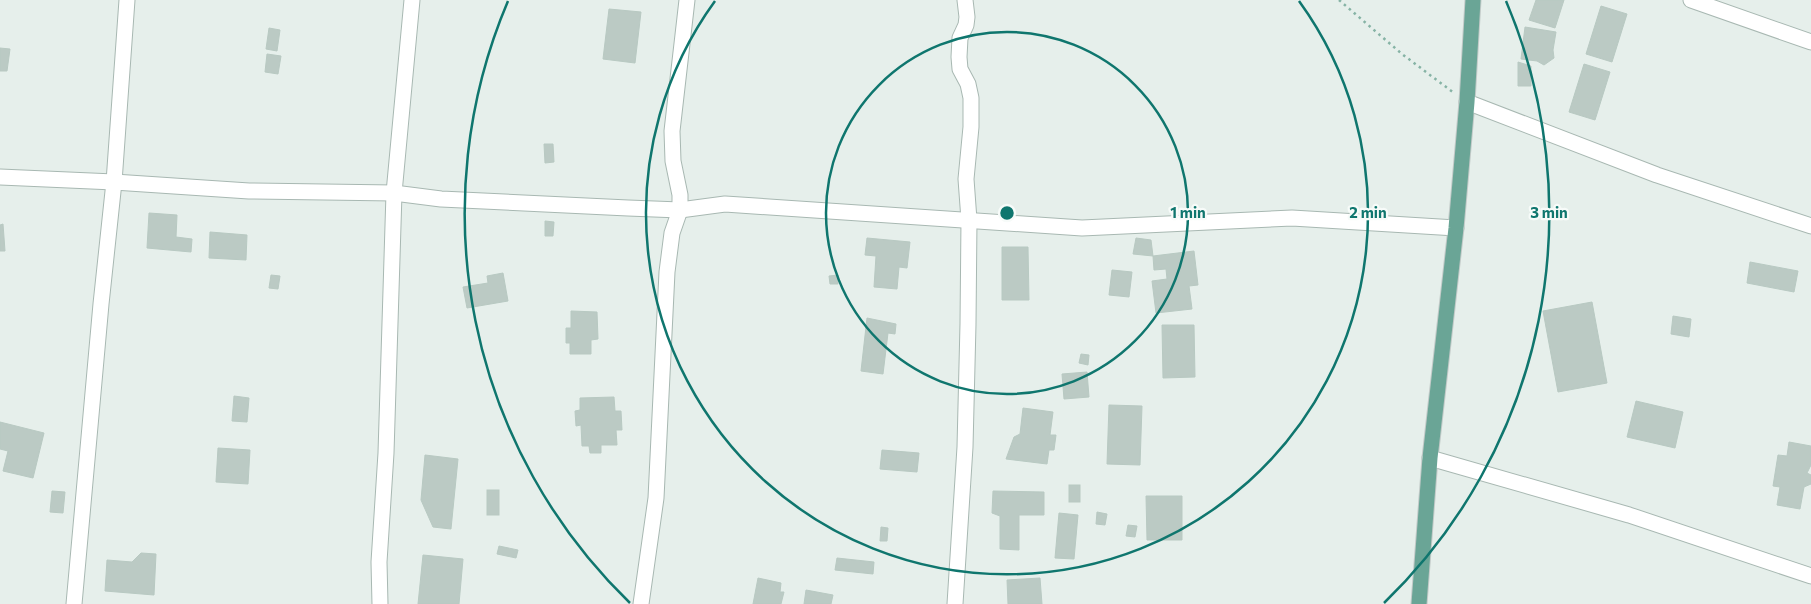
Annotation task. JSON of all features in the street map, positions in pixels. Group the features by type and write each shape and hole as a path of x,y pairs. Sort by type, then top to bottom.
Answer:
{"main road":[{"path":"1419,604 1430,458 1456,228 1467,102 1473,0"}],"street":[{"path":"74,604 114,182 127,0"},
{"path":"380,604 379,562 386,443 394,193 412,0"},
{"path":"641,604 656,498 667,272 672,233 680,210 680,195 673,161 672,131 687,0"},
{"path":"955,604 965,447 969,220 966,179 971,127 971,98 968,84 960,69 959,57 960,38 966,25 965,0"},
{"path":"1691,0 1811,42"},
{"path":"1467,102 1657,175 1811,226"},
{"path":"0,177 249,191 394,193 441,199 680,210 725,204 1082,228 1292,218 1456,228"},
{"path":"1430,458 1629,515 1811,576"}],"path":[{"path":"1339,0 1402,54 1467,102"}],"building":[{"path":"1536,0 1564,0 1555,28 1529,20"},
{"path":"1601,6 1627,14 1612,62 1586,54"},
{"path":"609,9 641,12 635,63 603,59"},
{"path":"1525,27 1556,32 1553,50 1554,58 1544,65 1537,61 1521,59"},
{"path":"269,28 280,30 277,51 266,49"},
{"path":"0,48 10,49 7,71 0,71"},
{"path":"267,54 281,56 278,74 265,72"},
{"path":"1518,62 1531,66 1531,86 1518,86"},
{"path":"1584,64 1610,72 1595,120 1569,112"},
{"path":"544,144 553,144 554,162 545,163"},
{"path":"149,213 177,215 176,237 192,239 191,252 147,248"},
{"path":"545,221 554,222 553,236 545,236"},
{"path":"3,224 5,251 0,251 0,225"},
{"path":"210,232 247,235 246,260 209,258"},
{"path":"867,238 910,242 907,268 899,267 897,289 874,287 876,256 865,255"},
{"path":"1136,238 1151,240 1153,256 1133,254"},
{"path":"1002,247 1028,247 1029,300 1002,300"},
{"path":"1194,251 1198,285 1189,286 1192,309 1156,313 1152,281 1167,279 1166,269 1154,270 1153,256"},
{"path":"1750,262 1798,271 1794,292 1747,283"},
{"path":"1112,270 1132,272 1129,297 1109,295"},
{"path":"503,273 508,301 467,308 463,287 488,283 487,276"},
{"path":"271,275 280,276 278,289 269,288"},
{"path":"838,275 838,284 830,284 829,276"},
{"path":"1592,302 1607,383 1558,392 1543,311"},
{"path":"571,311 597,312 598,339 591,340 591,354 570,354 570,343 566,343 566,328 571,328"},
{"path":"1673,316 1691,319 1689,337 1671,334"},
{"path":"867,318 896,324 895,334 888,333 883,374 861,371"},
{"path":"1162,325 1194,325 1195,377 1163,378"},
{"path":"1081,354 1089,355 1088,365 1079,363"},
{"path":"1087,372 1089,397 1064,399 1062,374"},
{"path":"234,396 249,398 247,422 232,421"},
{"path":"614,397 615,411 621,411 622,430 616,430 617,445 601,445 601,453 590,453 589,446 582,446 581,425 576,426 575,411 580,410 580,398"},
{"path":"1636,401 1683,412 1675,448 1627,437"},
{"path":"1109,405 1142,406 1140,465 1107,464"},
{"path":"1023,408 1053,412 1050,435 1056,435 1054,450 1049,450 1047,464 1006,459 1014,437 1020,434"},
{"path":"0,422 44,433 33,478 3,471 8,451 0,449"},
{"path":"1789,442 1811,446 1811,465 1807,473 1811,475 1811,484 1804,487 1800,509 1777,505 1780,487 1773,486 1778,455 1787,456"},
{"path":"218,448 250,450 248,484 216,482"},
{"path":"882,450 919,453 917,472 880,469"},
{"path":"425,455 458,459 451,529 433,527 421,500"},
{"path":"1069,485 1080,485 1080,502 1069,502"},
{"path":"487,490 499,490 499,515 487,515"},
{"path":"52,491 65,492 63,513 50,512"},
{"path":"993,491 1044,492 1044,515 1019,515 1019,550 1000,549 1000,516 992,513"},
{"path":"1146,496 1182,496 1182,540 1147,540"},
{"path":"1097,512 1107,514 1105,525 1096,524"},
{"path":"1059,513 1078,515 1074,559 1055,558"},
{"path":"1128,525 1137,526 1135,537 1126,536"},
{"path":"881,527 888,528 887,541 880,541"},
{"path":"499,546 518,550 516,558 497,554"},
{"path":"141,553 156,554 154,595 105,591 107,560 132,562"},
{"path":"423,555 463,559 459,604 418,604"},
{"path":"837,558 874,562 873,574 835,570"},
{"path":"758,578 781,583 780,592 784,592 781,604 753,604"},
{"path":"1040,578 1042,604 1008,604 1007,580"},
{"path":"806,590 833,595 831,604 804,604"}]}
